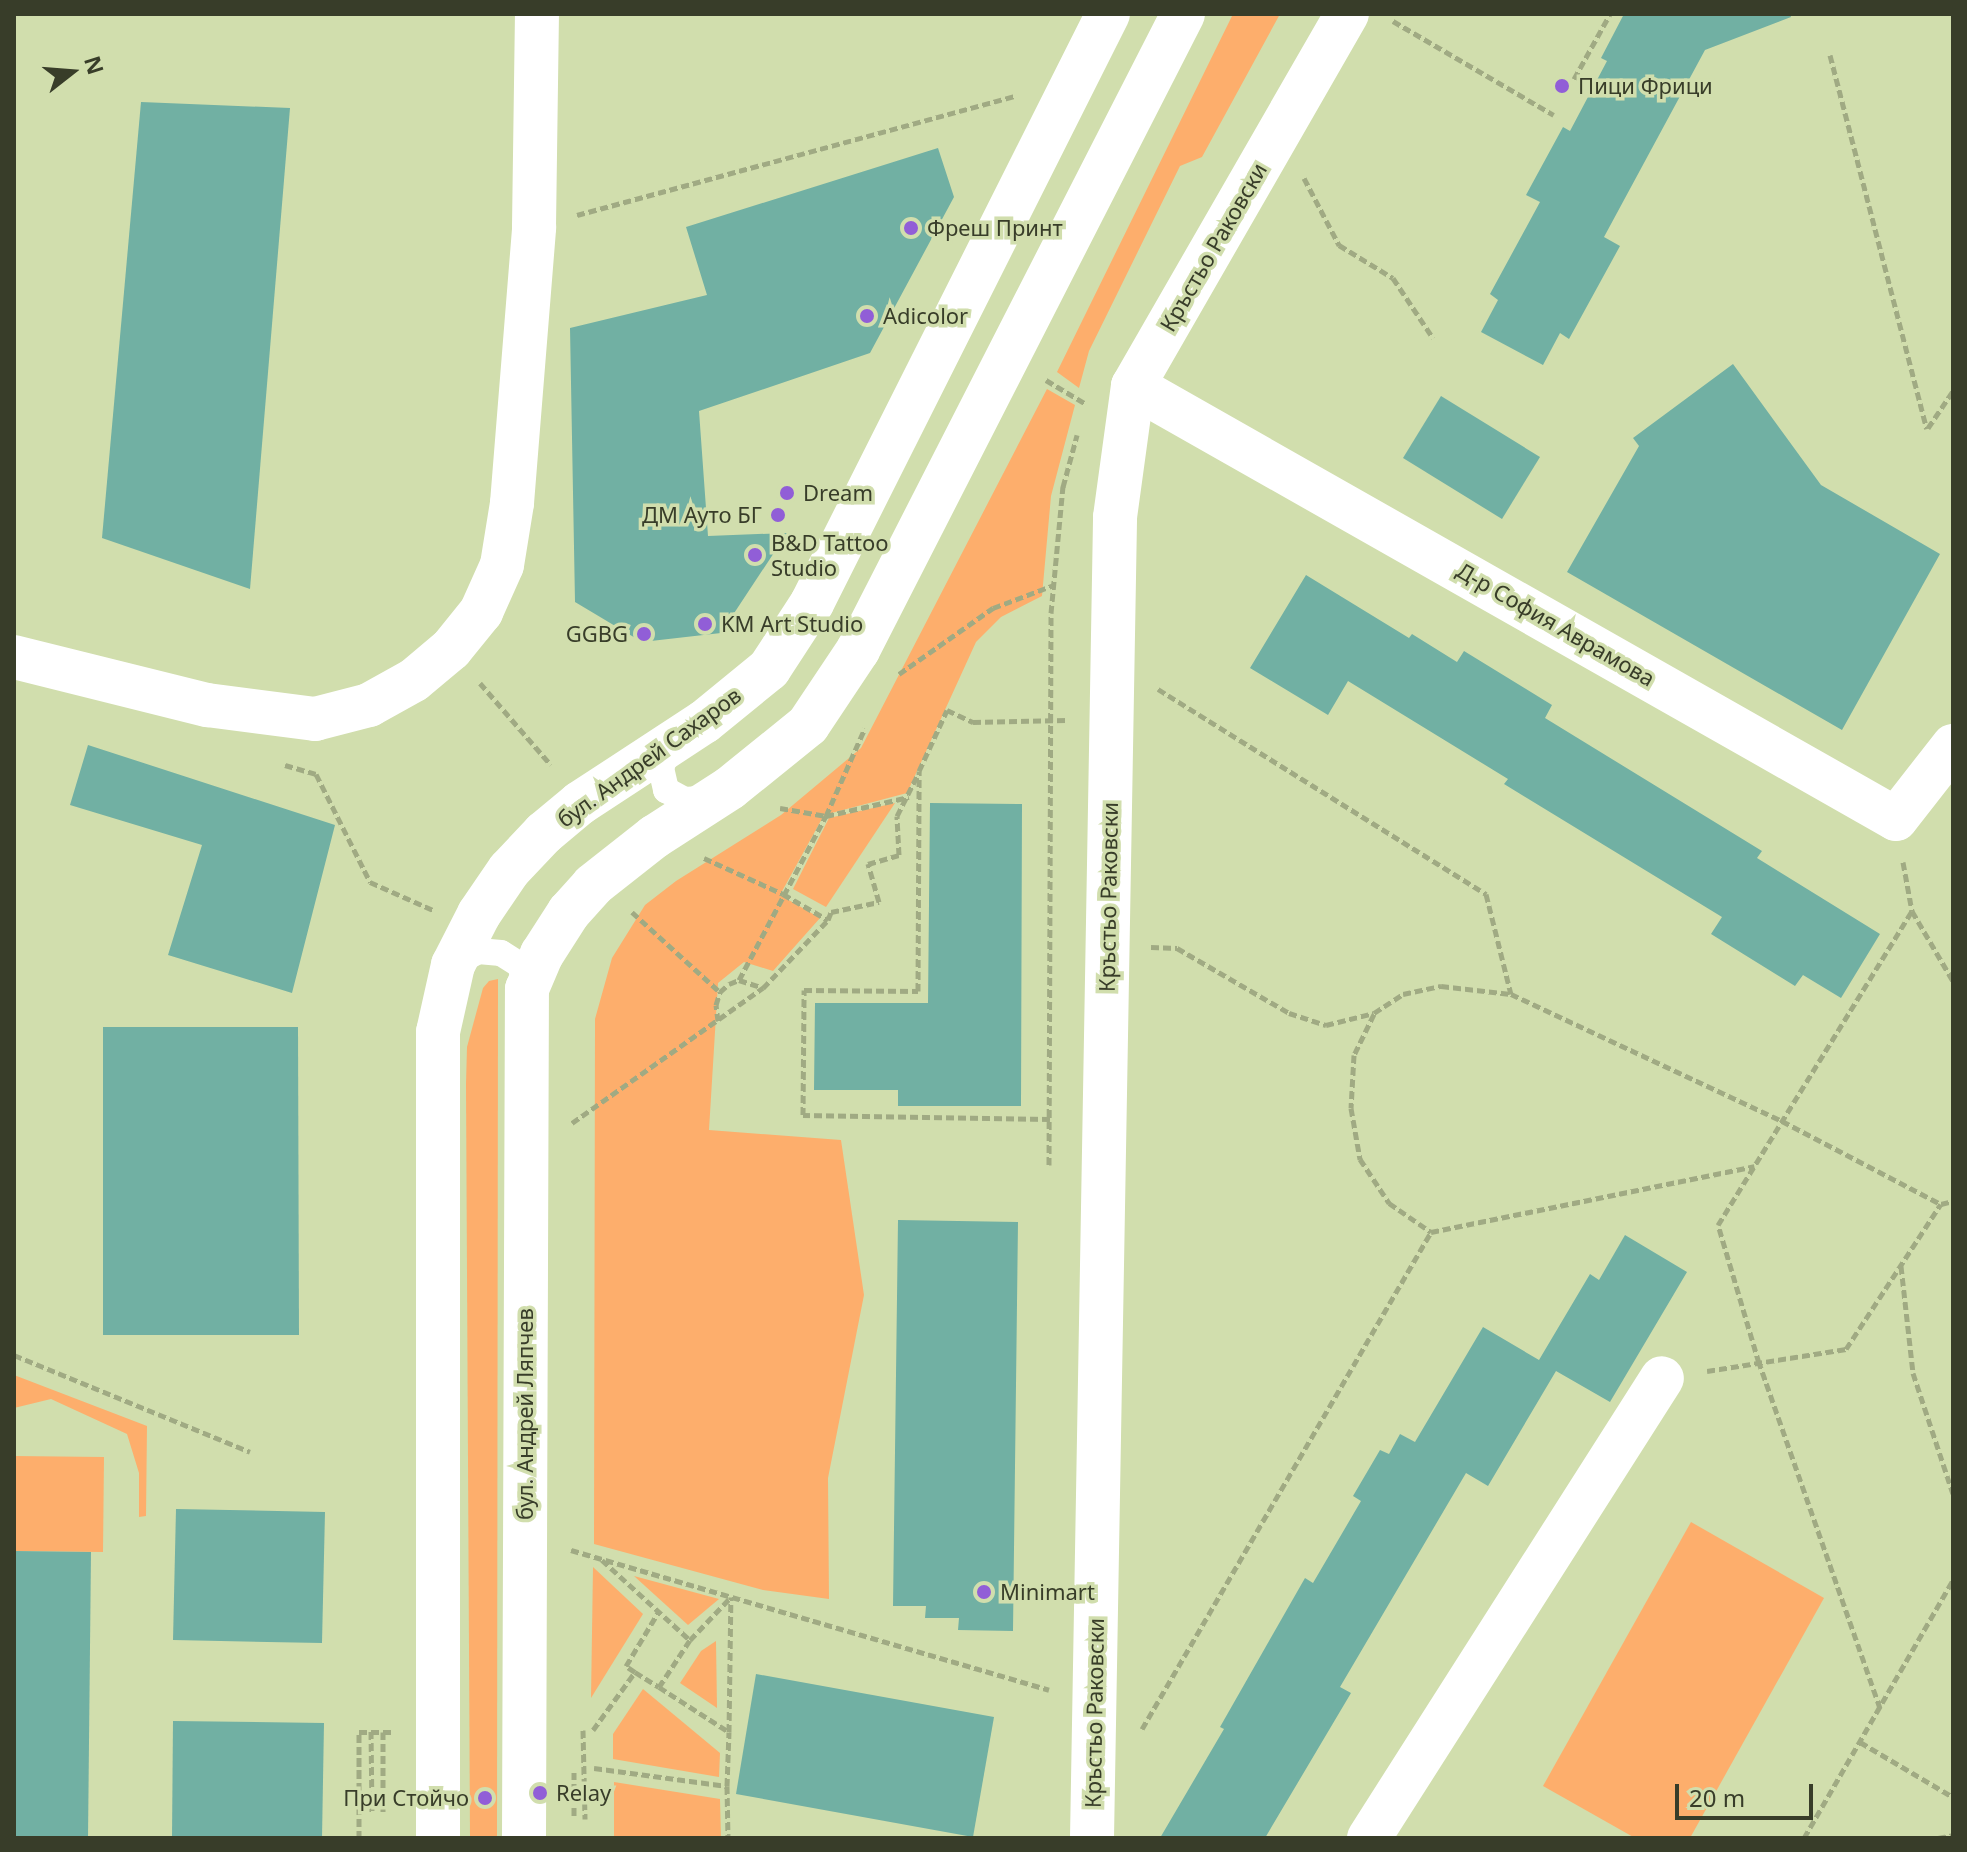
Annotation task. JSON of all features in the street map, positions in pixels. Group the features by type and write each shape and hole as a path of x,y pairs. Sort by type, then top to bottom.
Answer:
{"street":[{"path":"14,657 207,705 315,719 369,705 414,680 451,649 481,612 502,565 512,503 534,227 537,14"},
{"name":"бул. Андрей Сахаров","path":"438,1838 438,1032 453,965 479,914 502,881 544,833 580,803 704,722 769,669 812,603 1108,14"},
{"path":"527,989 542,954 569,912 593,885 633,852 714,798 808,725 858,650 1183,14"},
{"name":"Кръстьо Раковски","path":"1092,1838 1115,517 1133,386 1347,14"},
{"name":"Д-р София Аврамова","path":"1133,386 1896,819"},
{"path":"1896,819 1953,746"},
{"name":"бул. Андрей Ляпчев","path":"524,1838 527,989"},
{"path":"1369,1838 1662,1378"}],"lane":[{"path":"671,744 661,768 666,790 685,800 714,798"},
{"path":"453,965 478,951 501,953 520,965 527,989"}],"path":[{"path":"1381,14 1554,115"},
{"path":"1574,79 1610,14"},
{"path":"1830,55 1927,429 1953,391"},
{"path":"534,227 1022,94"},
{"path":"1279,132 1339,245 1393,278 1433,338"},
{"path":"1082,417 1088,390"},
{"path":"1049,1165 1054,585 1063,487 1078,431"},
{"path":"889,681 993,608 1054,585"},
{"path":"451,649 551,765"},
{"path":"1113,661 1486,894 1511,994"},
{"path":"562,1129 763,988 828,920 831,912 879,902 868,864 899,855 897,816 909,797 947,710 973,722 1112,719"},
{"path":"718,1021 716,1005 720,992 739,980 826,816 871,717"},
{"path":"279,764 316,774 370,882 438,912"},
{"path":"919,771 918,991 804,990 803,1115 1050,1119"},
{"path":"779,807 826,816 909,797"},
{"path":"1896,819 1912,911 1953,981"},
{"path":"697,855 783,894 828,920"},
{"path":"622,904 720,992"},
{"path":"1880,1708 1759,1363 1718,1225 1912,911"},
{"path":"1108,946 1177,948 1289,1013 1326,1025 1374,1013 1403,994 1441,986 1511,994 1782,1121 1941,1204 1953,1201"},
{"path":"739,980 763,988"},
{"path":"1374,1013 1354,1055 1351,1108 1360,1159 1389,1203 1431,1232 1754,1166"},
{"path":"1662,1378 1846,1349 1941,1204"},
{"path":"1140,1733 1431,1232"},
{"path":"1901,1265 1913,1373 1953,1494"},
{"path":"14,1355 250,1452"},
{"path":"562,1548 1094,1703"},
{"path":"601,1559 690,1640"},
{"path":"1804,1838 1953,1580"},
{"path":"659,1687 690,1640 731,1597"},
{"path":"728,1838 731,1597"},
{"path":"659,1611 626,1666 729,1732"},
{"path":"593,1730 635,1672"},
{"path":"583,1730 585,1819"},
{"path":"371,1731 372,1814"},
{"path":"383,1731 383,1815"},
{"path":"359,1838 359,1732 398,1732"},
{"path":"1860,1742 1953,1797"},
{"path":"594,1768 727,1786"},
{"path":"1938,1838 1953,1835"}],"shaded area":[{"path":"1233,14 1280,14 1202,157 1180,166 1089,351 1079,388 1057,372"},
{"path":"1047,389 1075,405 1051,496 1042,596 1001,617 976,642 907,793 824,815 780,895 820,918 773,971 744,962 718,983 709,1130 841,1140 864,1295 828,1478 829,1599 763,1590 594,1544 595,1019 612,958 645,905 676,881 781,815 861,748"},
{"path":"895,803 826,907 793,889 829,818"},
{"path":"498,979 497,1838 470,1838 467,1047 483,988 489,981"},
{"path":"14,1375 147,1426 146,1516 139,1517 139,1473 127,1434 51,1399 14,1408"},
{"path":"14,1456 104,1457 103,1552 14,1551"},
{"path":"1691,1522 1824,1598 1690,1838 1635,1838 1543,1786"},
{"path":"593,1567 643,1614 591,1698"},
{"path":"634,1576 719,1599 688,1625"},
{"path":"716,1641 717,1708 680,1683 701,1651"},
{"path":"643,1689 720,1753 719,1777 613,1759 613,1734"},
{"path":"614,1782 720,1799 721,1838 614,1838"}],"building":[{"path":"1624,14 1790,14 1791,17 1705,50 1604,237 1620,246 1569,339 1560,333 1543,365 1481,332 1498,300 1490,294 1540,202 1526,195 1563,127 1570,131 1607,61 1601,58"},
{"path":"141,102 290,108 250,589 102,538"},
{"path":"938,148 954,197 870,353 699,411 708,536 787,533 721,633 642,642 575,602 570,328 707,295 686,227"},
{"path":"1733,364 1821,485 1940,554 1842,730 1567,572 1639,446 1633,438"},
{"path":"1441,396 1540,457 1502,519 1403,458"},
{"path":"1306,575 1409,638 1412,634 1457,662 1464,651 1552,705 1545,718 1762,851 1757,858 1880,934 1841,998 1803,975 1795,986 1711,934 1722,917 1504,784 1508,779 1348,681 1328,715 1250,668"},
{"path":"88,745 335,825 292,993 168,955 202,845 70,805"},
{"path":"930,803 1022,804 1021,1106 898,1106 898,1090 814,1090 815,1003 928,1003"},
{"path":"103,1027 298,1027 299,1335 103,1335"},
{"path":"898,1220 1018,1222 1013,1631 958,1630 959,1618 925,1618 926,1606 893,1606"},
{"path":"1625,1235 1687,1272 1610,1402 1556,1371 1488,1486 1466,1473 1340,1687 1351,1693 1265,1838 1160,1838 1224,1729 1220,1727 1305,1578 1313,1583 1361,1501 1353,1496 1380,1450 1389,1454 1400,1434 1415,1442 1483,1327 1539,1360 1590,1274 1599,1280"},
{"path":"176,1509 325,1512 322,1643 173,1640"},
{"path":"14,1551 91,1552 88,1838 14,1838"},
{"path":"756,1674 994,1717 973,1837 736,1794"},
{"path":"173,1721 324,1723 322,1838 172,1838"}],"place":[{"name":"Пици Фрици","path":"1562,86"},
{"name":"Фреш Принт","path":"911,228"},
{"name":"Adicolor","path":"867,316"},
{"name":"Dream","path":"787,493"},
{"name":"ДМ Ауто БГ","path":"778,515"},
{"name":"B&D Tattoo Studio","path":"755,555"},
{"name":"KM Art Studio","path":"705,624"},
{"name":"GGBG","path":"644,634"},
{"name":"Minimart","path":"984,1592"},
{"name":"Relay","path":"540,1793"},
{"name":"При Стойчо","path":"485,1798"}]}
